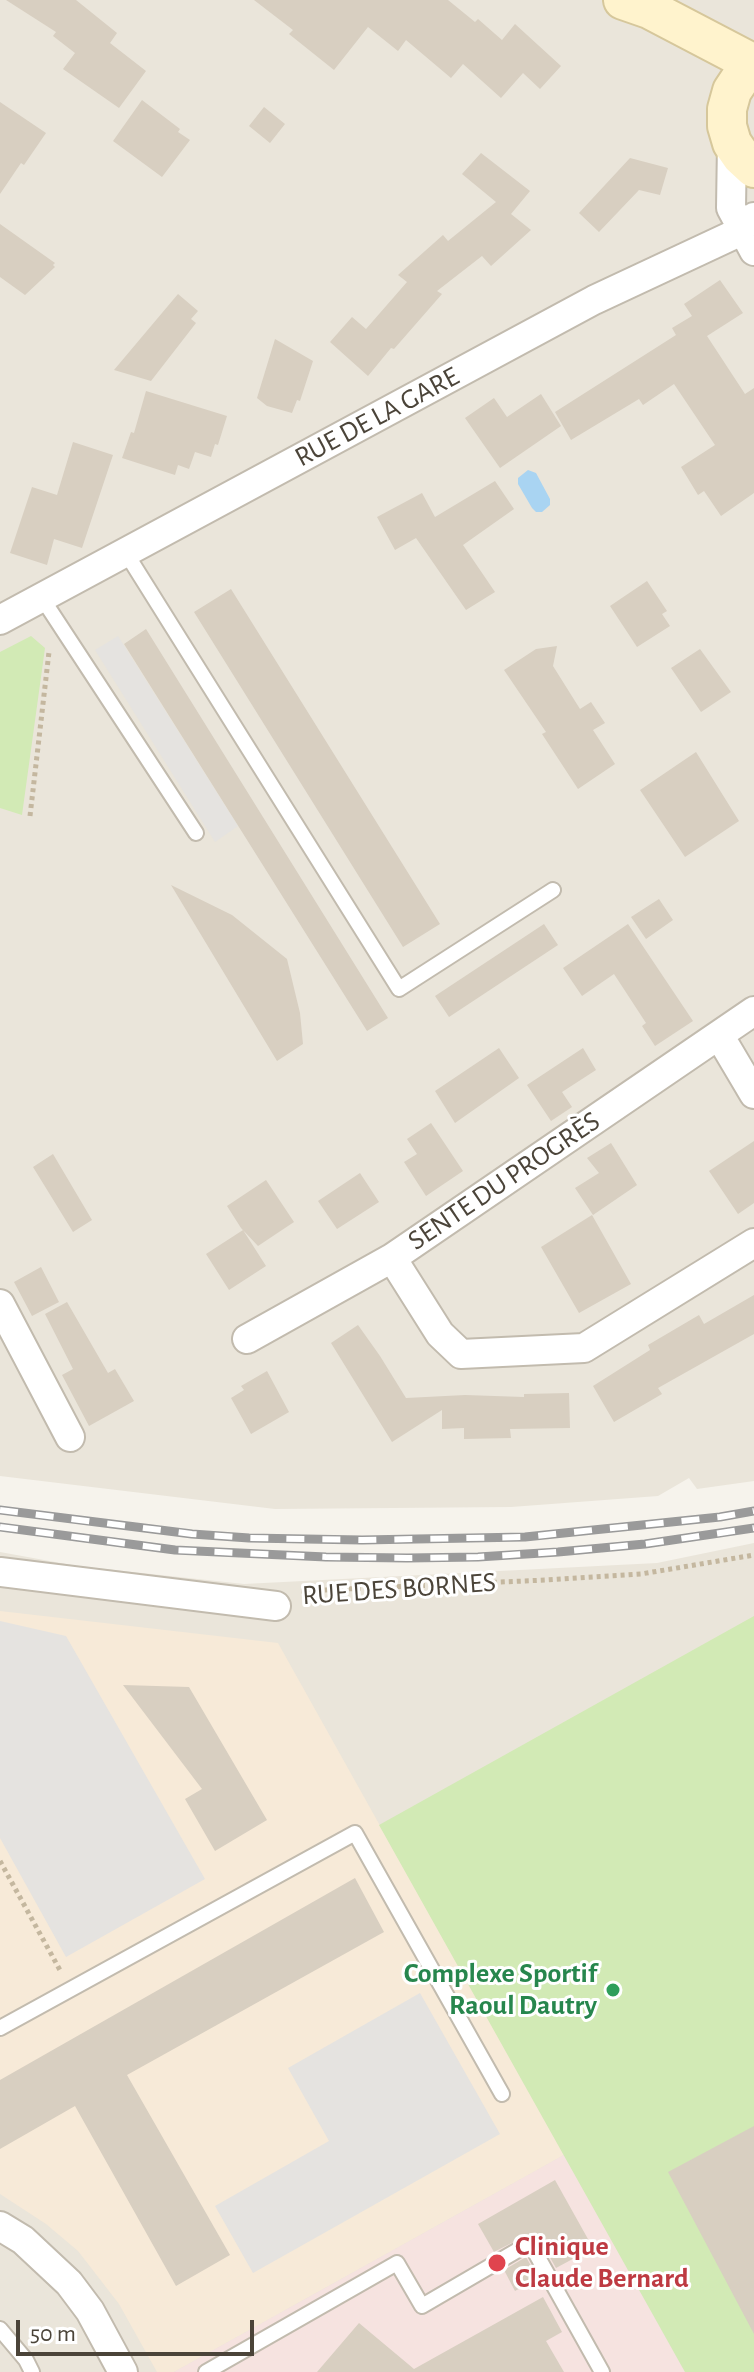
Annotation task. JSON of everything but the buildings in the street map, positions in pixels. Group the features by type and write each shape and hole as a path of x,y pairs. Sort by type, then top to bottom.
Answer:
{"main road":[{"path":"623,0 649,9 754,65 732,91 738,140"},
{"path":"681,27 738,140"}],"street":[{"path":"738,140 731,208 750,232"},
{"name":"RUE DE LA GARE","path":"0,620 50,609 126,553 594,300 750,232"},
{"name":"SENTE DU PROGRÈS","path":"247,1339 392,1258 754,1011"},
{"path":"719,1035 754,1094"},
{"path":"392,1258 440,1334 461,1354 584,1348 754,1243"},
{"path":"0,1304 70,1437"},
{"name":"RUE DES BORNES","path":"0,1572 276,1606"},
{"path":"0,2226 23,2240 69,2283 90,2311 123,2372"}],"lane":[{"path":"126,553 399,989 553,890"},
{"path":"50,609 196,833"},
{"path":"0,2028 355,1833 502,2094"},
{"path":"206,2372 397,2263 422,2306 530,2243 602,2372"},
{"path":"0,2329 32,2372"}],"path":[{"path":"30,816 49,649 50,609"},
{"name":"RUE DES BORNES","path":"276,1606 295,1591 641,1574 754,1555"},
{"path":"0,1861 61,1972"}],"shaded area":[{"path":"0,0 754,0 754,1481 697,1489 689,1478 658,1496 511,1507 275,1509 0,1476"},
{"path":"118,636 238,826 215,842 95,650"},
{"path":"754,1543 754,2372 0,2372 0,1552 77,1566 244,1584 657,1563"},
{"path":"0,1611 278,1643 564,2155 174,2372 157,2372 119,2304 78,2251 46,2224 0,2194"},
{"path":"0,1621 66,1636 205,1879 66,1957 0,1838"},
{"path":"420,1993 500,2134 253,2273 215,2206 329,2141 288,2068"},
{"name":"Clinique Claude Bernard","path":"564,2155 685,2372 174,2372"}],"green space":[{"path":"31,636 45,648 22,815 0,808 0,652"},
{"name":"Complexe Sportif Raoul Dautry","path":"754,1616 754,2372 685,2372 379,1825"}],"water":[{"path":"528,470 536,473 550,499 550,505 542,512 532,508 518,484 518,478"}],"railway":[{"path":"0,1510 192,1534 362,1540 525,1537 754,1511"},
{"path":"0,1527 175,1550 407,1558 558,1552 645,1544 754,1528"}],"place":[{"name":"Complexe Sportif Raoul Dautry","path":"613,1990"},
{"name":"Clinique Claude Bernard","path":"497,2263"}]}
